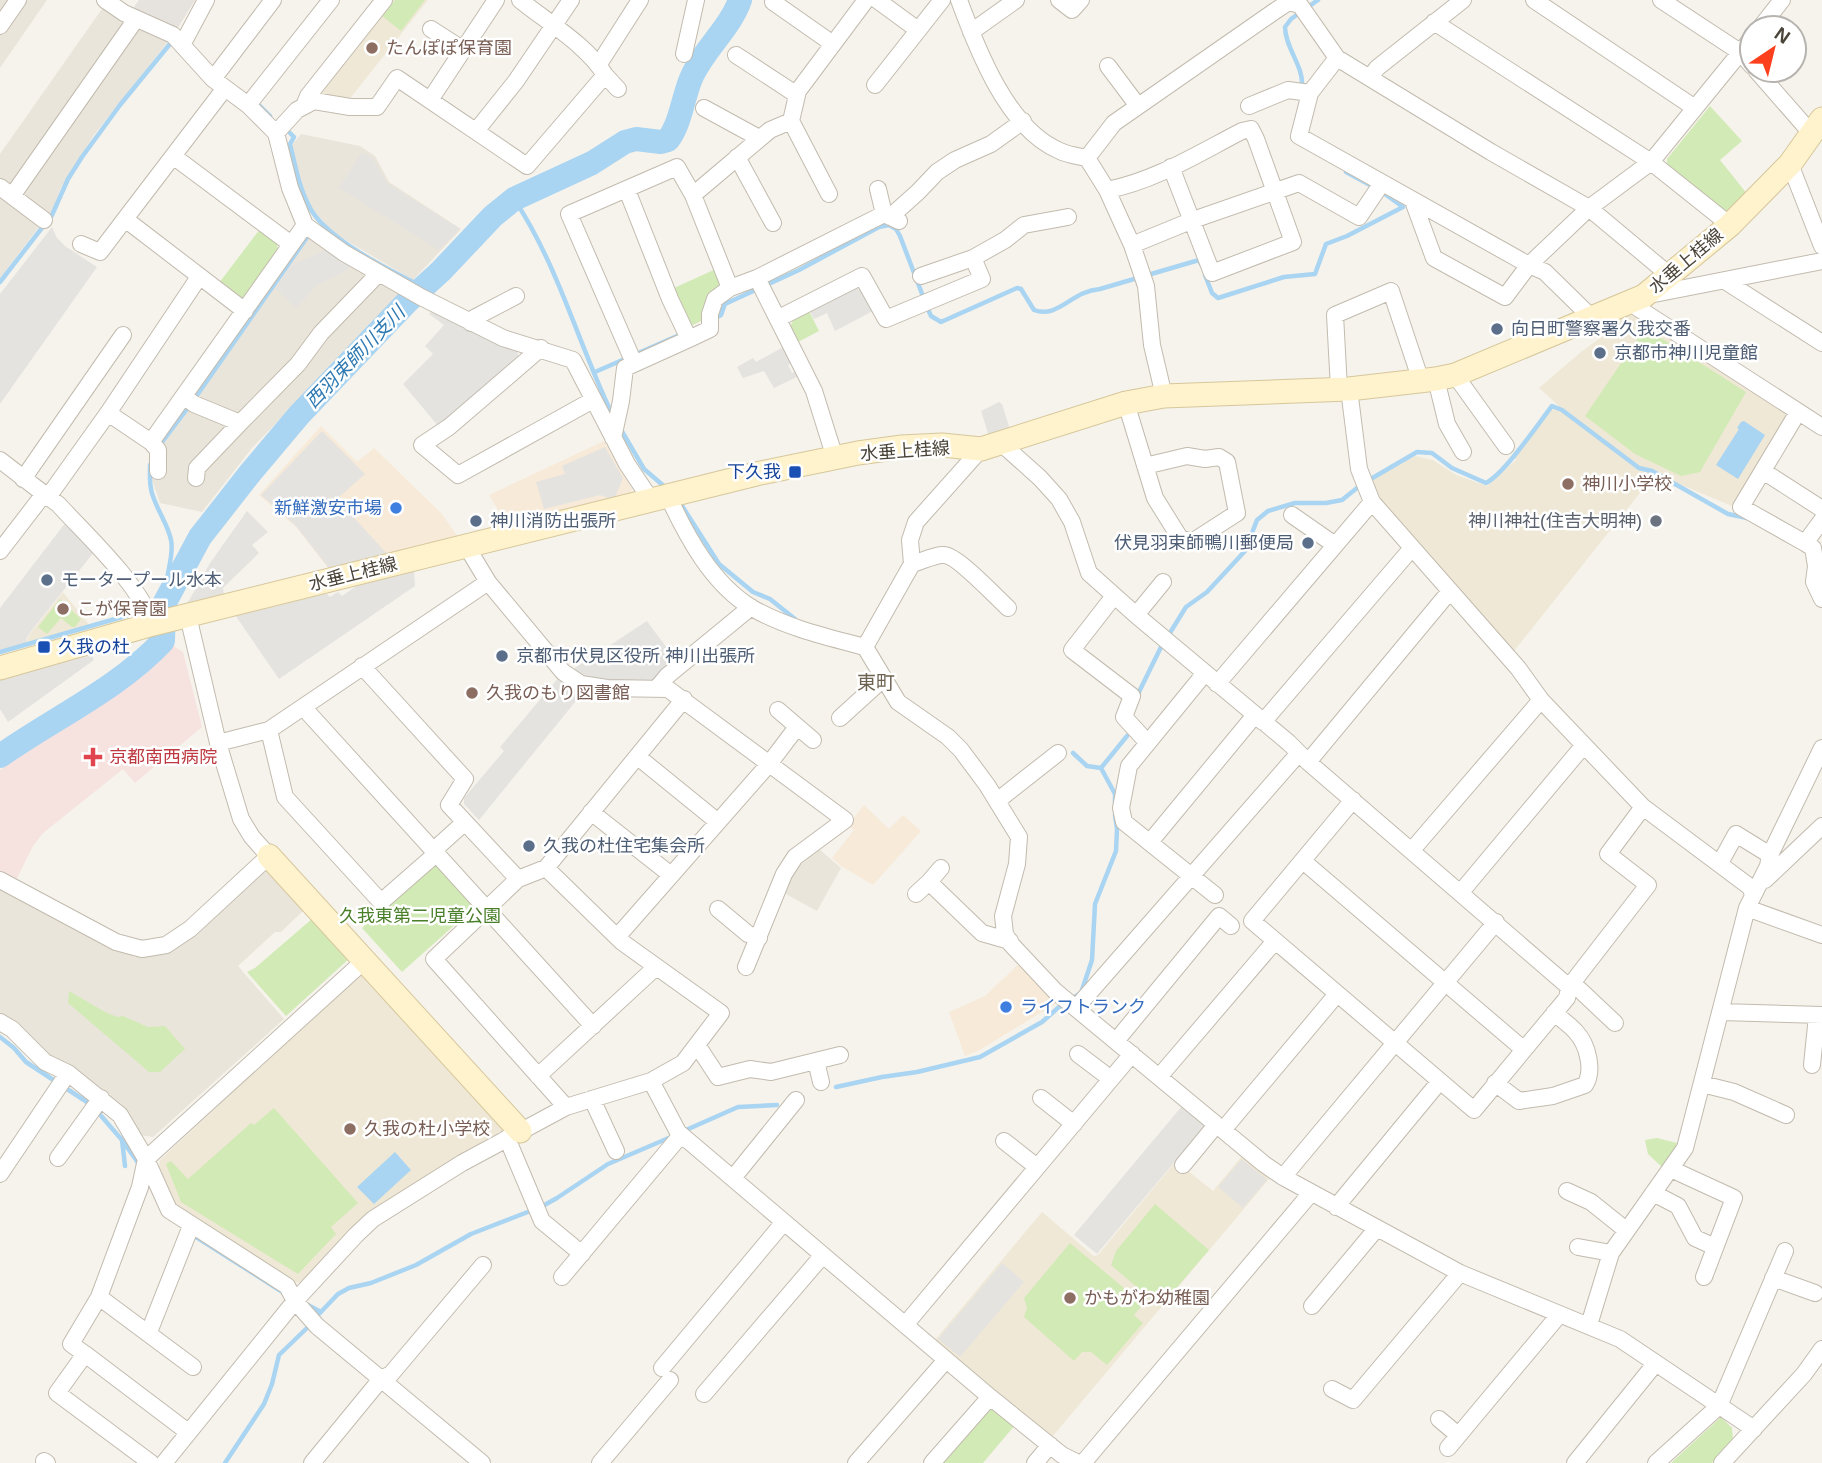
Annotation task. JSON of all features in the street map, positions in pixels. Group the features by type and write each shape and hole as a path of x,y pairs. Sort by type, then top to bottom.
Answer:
{"main road":[{"name":"水垂上桂線","path":"0,668 161,617 467,547 755,474 902,447 991,446 1126,403 1164,396 1344,389 1437,378 1592,318 1636,298 1730,225 1790,164 1817,126"},
{"path":"269,856 365,960 514,1134"}],"street":[{"path":"0,26 18,0"},
{"path":"178,40 206,0"},
{"path":"81,244 100,252 173,156 273,0"},
{"path":"251,101 331,0"},
{"path":"304,106 308,96 384,0"},
{"path":"430,100 496,0"},
{"path":"520,0 576,43 618,89"},
{"path":"476,131 516,80 571,0"},
{"path":"276,133 297,110 314,101 350,107 377,107 397,78 527,166 602,70 640,0"},
{"path":"684,54 696,0"},
{"path":"829,194 791,121 797,95 866,0"},
{"path":"877,0 918,30"},
{"path":"875,85 942,0"},
{"path":"959,0 990,77 1023,121 1044,142 1060,151 1087,158 1107,190 1132,245 1142,275 1152,345 1164,396"},
{"path":"971,32 1016,0"},
{"path":"1059,0 1072,10 1081,0"},
{"path":"1370,78 1377,68 1463,0"},
{"path":"1534,0 1695,108"},
{"path":"1661,0 1738,51"},
{"path":"1771,14 1782,0"},
{"path":"109,1 136,19 178,40 219,83 251,101 276,133 290,188 310,228 378,274 471,323 502,338 573,360 593,400 616,428 665,497 704,559 724,584 751,607 772,618 865,648 898,702 948,737 961,750 1019,837 1020,846 1003,916 1005,934 1020,955 1070,1003 1283,1177 1460,1272 1620,1339 1754,1429"},
{"path":"773,2 832,44"},
{"path":"1087,158 1114,123 1272,5 1290,3 1304,9 1337,58 1589,208 1668,274"},
{"path":"44,220 6,191 136,19"},
{"path":"1434,22 1651,162 1730,225"},
{"path":"431,29 462,49"},
{"path":"1413,201 1434,258 1505,297 1529,265 1589,208 1651,162 1738,54"},
{"path":"736,55 797,95"},
{"path":"1337,58 1304,92 1298,136 1545,272 1592,318"},
{"path":"1108,66 1138,106"},
{"path":"1771,84 1817,126"},
{"path":"1249,106 1288,90 1304,92"},
{"path":"705,108 759,138"},
{"path":"693,195 759,138 791,121"},
{"path":"616,428 625,368 632,358 686,333 710,329 715,299 730,288 760,284 891,217 937,172 955,160 991,144 1023,121"},
{"path":"1107,190 1142,181 1171,167 1251,129 1293,242 1212,273 1171,167"},
{"path":"173,156 291,244"},
{"path":"737,157 773,223"},
{"path":"1790,164 1822,246"},
{"path":"632,358 569,214 677,167 693,195 730,288"},
{"path":"1132,245 1193,220 1299,183 1359,217 1382,183"},
{"path":"627,190 686,333"},
{"path":"878,190 891,217"},
{"path":"921,276 973,258 995,247 1024,225 1068,217"},
{"path":"125,219 245,311"},
{"path":"154,446 189,401 291,244 310,228"},
{"path":"779,318 862,276 886,319 982,279 973,258"},
{"path":"1636,298 1822,261"},
{"path":"196,478 197,468 298,363 321,333 378,274"},
{"path":"0,551 108,413 200,277"},
{"path":"1725,281 1822,343"},
{"path":"760,284 814,391 835,458"},
{"path":"1463,452 1447,424 1437,378 1391,291 1335,315 1344,389 1359,469 1372,502 1518,668 1541,700 1643,807 1750,887 1753,896 1822,935"},
{"path":"471,323 474,318 516,296"},
{"path":"1636,298 1822,427"},
{"path":"23,479 123,335"},
{"path":"541,348 449,428 422,445 458,475 593,400"},
{"path":"1437,378 1506,446"},
{"path":"189,401 240,423"},
{"path":"1126,403 1145,466 1155,498 1180,538 1192,542 1237,513 1227,462 1219,457 1205,459 1187,456 1145,466"},
{"path":"1798,412 1741,507 1812,548 1816,566 1814,582 1822,599"},
{"path":"108,413 154,446 158,471"},
{"path":"865,648 912,564 910,540 916,522 991,446 1040,478 1059,499 1072,522 1089,573 1569,987 1580,990 1615,1023"},
{"path":"0,460 58,504 161,617 218,743 241,819 269,856 190,929 166,945 142,949 116,942 0,880"},
{"path":"1763,471 1822,509"},
{"path":"1217,684 1372,502"},
{"path":"1292,514 1335,545"},
{"path":"1805,543 1822,520"},
{"path":"467,547 488,582 563,672 581,684 607,688 668,689 845,820 795,857 784,874 746,967"},
{"path":"1150,842 1412,548"},
{"path":"912,564 942,554 949,556 967,569 1008,608"},
{"path":"218,743 269,730 488,582"},
{"path":"1136,615 1163,582"},
{"path":"1070,1003 1304,758 1450,591"},
{"path":"1114,596 1072,650 1132,696 1124,718 1147,742"},
{"path":"657,688 667,676 751,607"},
{"path":"362,666 466,779 449,805 518,879"},
{"path":"1115,1041 1218,911 1190,876 1124,822 1121,808 1129,766 1205,673"},
{"path":"840,718 884,678"},
{"path":"566,1107 434,960 518,879 546,867 684,699"},
{"path":"1412,850 1541,700"},
{"path":"303,707 593,1026"},
{"path":"778,710 813,740"},
{"path":"617,937 769,764 797,726"},
{"path":"269,730 285,797 381,902 465,822"},
{"path":"1461,892 1584,745"},
{"path":"1589,1325 1611,1253 1685,1148 1753,896 1822,748"},
{"path":"997,801 1058,753"},
{"path":"638,757 718,822"},
{"path":"1353,800 1252,921 1474,1110 1567,998 1569,987 1648,886 1608,854 1643,807"},
{"path":"591,812 671,875"},
{"path":"1753,896 1822,826"},
{"path":"1720,863 1736,834 1770,855"},
{"path":"1303,861 1523,1049"},
{"path":"164,1463 295,1301 373,1219 514,1134 566,1107 651,1081 683,1063 721,1013 617,937 546,867"},
{"path":"916,894 941,868"},
{"path":"929,882 982,933 1010,941"},
{"path":"718,909 748,934 760,938"},
{"path":"1283,1177 1496,922"},
{"path":"1159,1077 1275,941"},
{"path":"188,1432 71,1343 99,1297 144,1169 365,960"},
{"path":"538,1076 656,967"},
{"path":"1183,1165 1337,994"},
{"path":"1721,1012 1819,1015 1812,1065"},
{"path":"1494,1083 1519,1101 1553,1096 1585,1085 1591,1071 1587,1053 1578,1033 1554,1013"},
{"path":"0,1022 12,1028 64,1080 96,1104 120,1115 144,1169 169,1210 189,1230 287,1286 295,1301 317,1326 381,1380 464,1457 482,1463"},
{"path":"696,1045 718,1077 750,1069 771,1072 840,1055"},
{"path":"1078,1054 1111,1079"},
{"path":"905,1325 1132,1054"},
{"path":"816,1061 821,1082"},
{"path":"0,1174 64,1080"},
{"path":"651,1081 681,1135 990,1397 1062,1455 1080,1463 1311,1193"},
{"path":"1336,1207 1440,1081"},
{"path":"1702,1084 1734,1092 1786,1115"},
{"path":"1041,1098 1074,1124"},
{"path":"592,1099 616,1151"},
{"path":"733,1178 796,1100"},
{"path":"58,1158 96,1104"},
{"path":"514,1134 542,1221 582,1254"},
{"path":"562,1277 681,1135"},
{"path":"1004,1141 1037,1167"},
{"path":"1671,1169 1734,1198 1704,1277"},
{"path":"1567,1191 1591,1202 1626,1230"},
{"path":"1653,1193 1678,1206 1695,1238 1715,1247"},
{"path":"600,1463 784,1222"},
{"path":"1312,1306 1377,1228"},
{"path":"149,1332 189,1230"},
{"path":"1578,1247 1611,1253"},
{"path":"1656,1463 1719,1406 1785,1251"},
{"path":"704,1394 823,1255"},
{"path":"312,1463 381,1380 391,1374 472,1268"},
{"path":"1332,1389 1353,1400 1460,1272"},
{"path":"1773,1278 1815,1293"},
{"path":"99,1297 193,1367"},
{"path":"1448,1448 1559,1315"},
{"path":"1722,1463 1804,1374 1822,1349"},
{"path":"85,1354 57,1393 151,1463"},
{"path":"856,1463 946,1360"},
{"path":"1575,1463 1655,1364"},
{"path":"933,1463 990,1397"},
{"path":"1439,1419 1458,1435"},
{"path":"1035,1463 1050,1445"}],"shaded area":[{"path":"0,0 47,0 0,68"},
{"path":"139,0 195,0 177,29 132,10"},
{"name":"たんぽぽ保育園","path":"392,0 428,0 348,101 318,97"},
{"path":"104,6 171,38 94,135 61,188 50,215 0,179 0,154"},
{"path":"301,134 360,146 375,156 389,182 461,229 413,280 332,232 311,207 300,179 292,145"},
{"path":"362,152 373,159 388,184 460,229 439,250 339,188"},
{"path":"0,194 42,223 0,278"},
{"path":"52,227 65,246 97,267 0,404 0,294"},
{"path":"310,235 401,293 252,448 202,512 160,503 152,480 152,455 189,409"},
{"path":"328,249 353,264 344,272 317,285 296,308 275,288 290,266"},
{"path":"854,287 862,290 873,311 835,331 827,313 814,319 809,310"},
{"path":"433,310 517,350 519,359 439,427 403,384 433,354 425,346 444,325 429,314"},
{"name":"神川小学校","path":"1632,315 1784,411 1786,418 1732,506 1655,474 1514,651 1375,495 1370,481 1415,456 1433,460 1456,475 1487,486 1516,460 1514,456 1548,413 1559,406 1539,388 1611,330 1606,319"},
{"path":"787,345 795,362 788,365 792,373 799,370 801,375 774,388 764,371 743,378 737,367 753,358 756,362"},
{"path":"999,402 1010,430 990,440 981,411"},
{"path":"321,426 357,462 374,448 442,514 460,540 331,572 296,527 259,495"},
{"path":"322,431 365,474 337,499 389,556 331,571 296,526 261,495"},
{"path":"604,441 632,489 628,498 509,528 489,495"},
{"path":"605,447 623,478 614,500 600,495 544,509 536,482 565,474 562,466"},
{"path":"247,511 268,532 252,545 259,553 223,588 224,596 187,604 210,563"},
{"name":"モータープール水本","path":"66,522 94,552 32,630 26,639 28,644 0,651 0,608"},
{"path":"414,570 415,586 279,679 235,615 326,593 330,597 338,592 342,596 358,585"},
{"name":"こが保育園","path":"63,592 90,626 28,643 27,639 32,631"},
{"path":"647,621 675,659 672,669 662,678 620,682 583,677 572,670"},
{"name":"京都南西病院","path":"172,645 183,652 202,727 135,783 123,769 43,833 33,846 16,880 0,871 0,770"},
{"path":"91,653 94,660 8,722 0,709 0,678"},
{"path":"560,676 584,691 479,820 464,804 464,798 504,751 500,747"},
{"path":"864,805 889,829 903,815 921,831 873,885 832,858 854,830 848,825"},
{"path":"819,849 841,868 817,911 784,893 795,870"},
{"path":"265,868 304,910 238,966 284,1019 153,1137 140,1135 124,1111 90,1080 57,1063 0,1015 0,885 135,957 145,957 174,950"},
{"name":"ライフトランク","path":"1021,962 1060,1001 978,1051 965,1056 949,1012 985,996"},
{"name":"久我の杜小学校","path":"360,974 369,974 506,1125 506,1134 468,1152 304,1282 294,1283 175,1206 159,1167 160,1160"},
{"path":"1182,1106 1205,1126 1097,1254 1074,1235"},
{"name":"かもがわ幼稚園","path":"1242,1156 1269,1179 1052,1437 1047,1437 935,1340 1042,1212 1094,1256 1098,1255 1176,1161 1213,1191"},
{"path":"1242,1159 1267,1180 1243,1208 1218,1187"},
{"path":"1002,1263 1024,1282 960,1357 938,1339"}],"green space":[{"path":"395,0 425,0 401,31 382,16"},
{"path":"1710,106 1742,141 1720,160 1748,195 1732,211 1721,211 1667,169 1667,159"},
{"path":"260,229 277,242 278,252 248,296 239,298 219,283"},
{"path":"718,268 725,284 707,318 691,326 674,288"},
{"path":"809,311 819,331 798,342 790,327 794,318"},
{"path":"1641,334 1658,336 1746,392 1700,472 1681,476 1635,454 1585,416"},
{"path":"60,599 81,619 72,627 61,618 47,634 38,627"},
{"name":"久我東第二児童公園","path":"439,860 478,904 402,972 362,928"},
{"path":"313,918 351,957 286,1016 247,972"},
{"path":"69,991 117,1017 123,1016 148,1027 165,1026 185,1049 160,1072 149,1072 68,1003"},
{"path":"274,1108 358,1203 331,1227 336,1234 298,1274 181,1202 166,1164 171,1161 188,1179 251,1123 254,1125"},
{"path":"1657,1138 1677,1143 1675,1152 1664,1169 1648,1154 1645,1140"},
{"path":"1155,1204 1209,1250 1160,1307 1111,1265 1116,1251"},
{"path":"1070,1243 1143,1304 1134,1315 1143,1323 1107,1365 1091,1352 1082,1352 1074,1361 1024,1317 1027,1308 1024,1298"},
{"path":"991,1404 1015,1425 983,1463 941,1463"},
{"path":"1721,1417 1732,1428 1733,1440 1712,1463 1671,1463"}],"water":[{"path":"1744,421 1765,435 1738,479 1716,465 1739,429 1737,428"},
{"path":"395,1152 411,1170 374,1204 357,1187"}],"waterway":[{"name":"西羽束師川支川","path":"0,756 126,674 163,641 164,604 200,537 299,415 493,216 514,199 592,163 625,142 636,139 661,142 668,140 673,133 693,74 730,20 740,0"},
{"path":"1302,87 1302,79 1285,27 1291,19 1318,0"},
{"path":"0,282 52,215 68,179 82,157 174,39"},
{"path":"258,104 270,116"},
{"path":"290,133 294,137 290,144 300,184 317,218 343,241 423,287"},
{"path":"1346,172 1370,185"},
{"path":"1205,275 1212,293 1218,298 1284,277 1315,274 1326,244 1403,207 1382,192"},
{"path":"514,199 543,250 612,414"},
{"path":"714,319 721,315 725,304 799,270 879,227 889,225 896,229 900,236 924,299"},
{"path":"195,398 310,233"},
{"path":"927,307 931,316 941,322 1017,288 1021,289 1034,310 1051,311 1090,291 1199,260 1201,264"},
{"path":"595,372 684,333"},
{"path":"159,446 190,405"},
{"path":"1369,480 1417,452 1432,453 1452,468 1486,483 1512,459 1552,406 1562,410 1639,468 1652,471 1728,514 1747,518"},
{"path":"620,428 644,469 665,487"},
{"path":"150,465 152,495 171,540 167,583 169,596"},
{"path":"1168,636 1186,607 1207,592 1245,551 1257,520 1268,511 1295,503 1342,500 1357,488"},
{"path":"679,501 719,564 753,592 770,599 795,619"},
{"path":"151,608 164,604"},
{"path":"0,652 143,611"},
{"path":"1136,698 1163,643"},
{"path":"1115,803 1115,794 1101,768 1127,736"},
{"path":"1073,753 1087,766 1101,768"},
{"path":"836,1087 980,1057 1042,1022 1081,993 1092,960 1095,904 1116,851 1115,815"},
{"path":"0,1037 26,1062 90,1104"},
{"path":"686,1130 738,1107 777,1105"},
{"path":"96,1110 122,1140 125,1166"},
{"path":"541,1207 608,1164 671,1137"},
{"path":"122,1140 139,1164"},
{"path":"317,1316 338,1294 349,1288 371,1283 416,1265 471,1234 533,1210"},
{"path":"193,1235 284,1293"},
{"path":"308,1305 321,1312"},
{"path":"225,1463 264,1404 279,1355 307,1328"}],"place":[{"name":"たんぽぽ保育園","path":"372,48"},
{"name":"向日町警察署久我交番","path":"1497,329"},
{"name":"京都市神川児童館","path":"1600,353"},
{"name":"下久我","path":"795,472"},
{"name":"神川小学校","path":"1568,484"},
{"name":"新鮮激安市場","path":"396,508"},
{"name":"神川消防出張所","path":"476,521"},
{"name":"神川神社(住吉大明神)","path":"1656,521"},
{"name":"伏見羽束師鴨川郵便局","path":"1308,543"},
{"name":"モータープール水本","path":"47,580"},
{"name":"こが保育園","path":"63,609"},
{"name":"久我の杜","path":"44,647"},
{"name":"京都市伏見区役所 神川出張所","path":"502,656"},
{"name":"久我のもり図書館","path":"472,693"},
{"name":"京都南西病院","path":"93,757"},
{"name":"久我の杜住宅集会所","path":"529,846"},
{"name":"ライフトランク","path":"1006,1007"},
{"name":"久我の杜小学校","path":"350,1129"},
{"name":"かもがわ幼稚園","path":"1070,1298"}],"district":[{"name":"東町","path":"876,682"}]}
